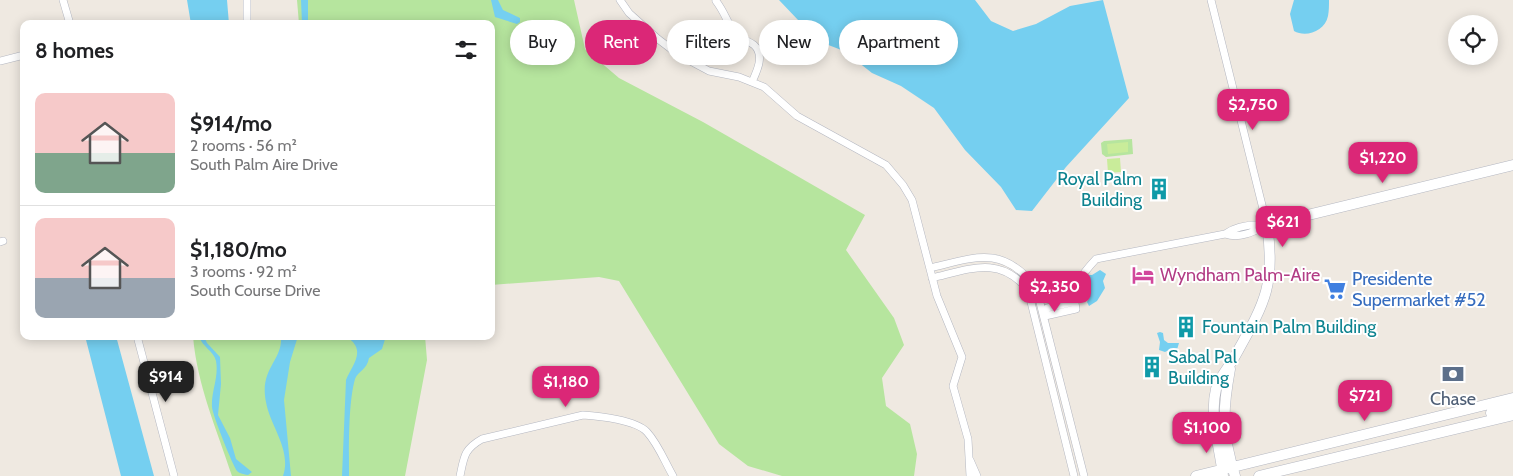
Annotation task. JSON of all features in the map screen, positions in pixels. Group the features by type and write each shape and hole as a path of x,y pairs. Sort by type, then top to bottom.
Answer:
{"main road":[{"path":"1228,472 1215,429 1214,404 1218,383 1258,313 1268,289 1271,258 1266,225 1513,166"},
{"path":"1196,476 1228,472 1513,398"},
{"path":"1478,422 1491,412 1508,409 1513,403"},
{"path":"1259,476 1513,415"}],"street":[{"path":"63,0 69,20"},
{"path":"247,0 247,20"},
{"path":"620,0 629,13 658,40 679,55 709,71 764,87 805,121 886,165 894,173 912,200 937,296 962,357 953,386 968,439 970,460 976,476"},
{"path":"1045,316 1047,308 1075,305 1073,293 1088,267 1096,258 1225,234 1231,236 1254,233 1266,225 1211,0"},
{"path":"716,1 724,11 734,32 741,39 754,46 759,53 760,64 752,82"},
{"path":"0,61 20,56"},
{"path":"930,268 968,258 987,257 1002,259 1015,265 1036,286 1084,476"},
{"path":"932,278 988,266 1002,268 1021,282 1028,290 1074,476"},
{"path":"138,340 174,476"},
{"path":"1049,376 1059,373"},
{"path":"460,476 464,455 471,444 482,439 583,415 598,416 636,425 646,431 673,476"},
{"path":"1062,428 1072,424"},
{"path":"970,460 968,468 970,476"}],"green space":[{"path":"297,0 574,0 585,49 585,65 604,65 619,78 703,122 865,215 846,250 894,318 904,345 882,378 886,406 910,424 917,454 914,476 782,476 748,466 719,444 619,281 599,277 495,285 495,20 299,20"},
{"path":"1132,139 1133,154 1106,157 1102,154 1101,143 1104,141"},
{"path":"1128,142 1128,152 1108,154 1107,144"},
{"path":"1120,158 1121,172 1108,173 1107,159"},
{"path":"193,340 425,340 427,360 405,476 232,476 203,390"}],"water":[{"path":"187,0 227,0 229,20 190,20"},
{"path":"301,0 308,0 308,20 302,20"},
{"path":"491,0 498,0 503,10 520,18 520,20 510,20 510,22 495,17"},
{"path":"779,0 975,0 991,21 1013,31 1036,24 1070,6 1103,0 1129,98 1066,167 1032,211 1016,210 1001,187 965,150 934,108 901,86 872,73 862,65 958,65 958,20 839,20 839,49 829,45 829,20 798,20"},
{"path":"1294,0 1329,0 1328,16 1323,26 1314,32 1304,34 1294,31 1290,14"},
{"path":"1100,270 1106,274 1103,281 1105,288 1097,301 1089,306 1087,302 1090,297 1085,295 1086,287 1084,284 1089,275"},
{"path":"1157,333 1163,333 1164,340 1168,343 1179,343 1176,353 1179,358 1176,361 1170,360 1172,352 1169,350 1165,352 1159,350 1160,342"},
{"path":"86,340 117,340 154,476 121,476"},
{"path":"201,340 206,340 220,357 221,384 218,415 230,438 236,459 252,472 248,475 237,471 215,419 212,401 217,367 213,354"},
{"path":"281,340 297,340 290,362 284,400 291,476 283,476 285,457 283,447 268,411 265,390 268,373 281,345"},
{"path":"351,340 385,340 382,349 369,358 355,379 350,414 349,476 342,476 346,380 357,354 357,349"}],"place":[{"name":"Royal Palm Building","path":"1159,189"},
{"name":"Wyndham Palm-Aire","path":"1143,275"},
{"name":"Presidente Supermarket #52","path":"1335,289"},
{"name":"Fountain Palm Building","path":"1186,327"},
{"name":"Sabal Pal Building","path":"1152,367"},
{"name":"Chase","path":"1453,374"}]}
